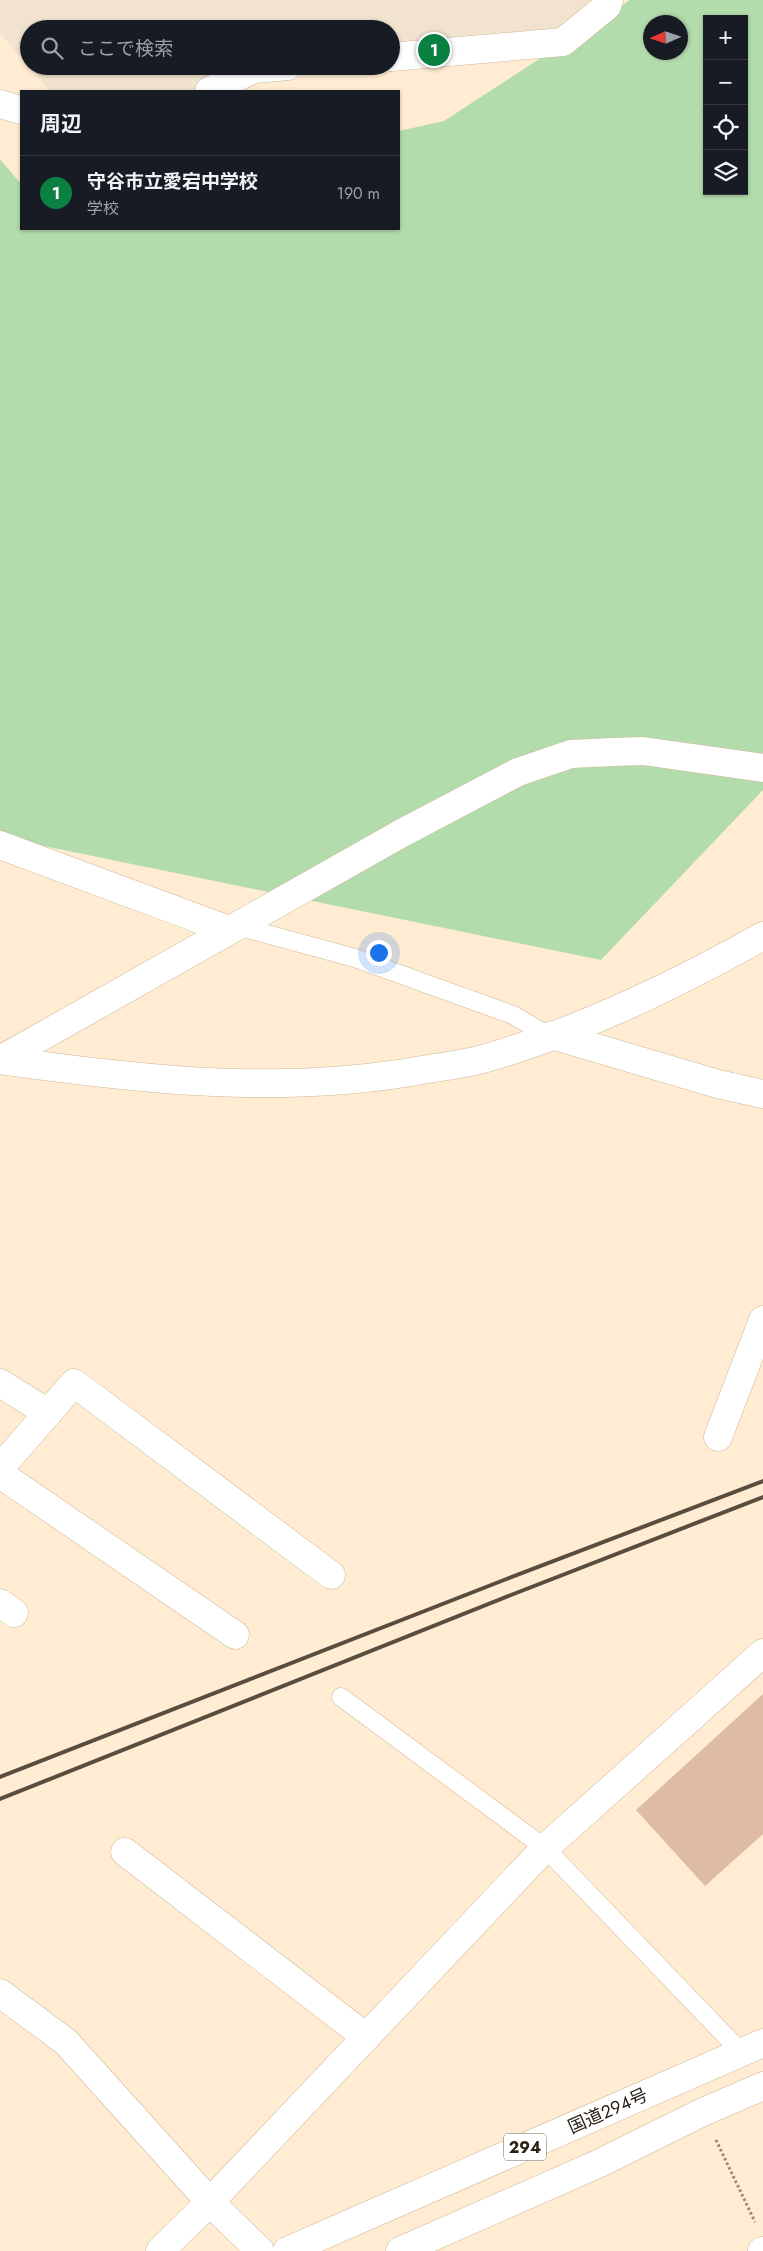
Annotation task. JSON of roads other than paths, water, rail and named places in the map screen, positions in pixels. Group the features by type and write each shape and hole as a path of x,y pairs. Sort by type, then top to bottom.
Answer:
{"main road":[{"path":"400,56 563,42 607,6 609,0"},
{"path":"211,90 242,75"},
{"path":"0,104 20,110"},
{"path":"0,1060 402,833 518,772 571,754 643,751 763,768"},
{"path":"0,844 233,928"},
{"path":"0,1060 123,1076 236,1084 307,1084 389,1076 482,1059 551,1036 620,1010 724,958 763,936"},
{"path":"551,1036 718,1084 763,1094"},
{"path":"718,1437 763,1320"},
{"path":"0,1468 74,1382 331,1575"},
{"path":"0,1383 48,1413"},
{"path":"0,1474 235,1635"},
{"path":"160,2251 210,2202 545,1848 763,1654"},
{"path":"126,1852 366,2037"},
{"path":"0,1993 66,2042 210,2202 260,2251"},
{"name":"国道294号","path":"288,2251 752,2048"},
{"name":"294","path":"400,2251 600,2163 703,2112 763,2086"}],"lane":[{"path":"233,928 355,958 513,1016 551,1036"},
{"path":"341,1697 545,1848 752,2048"}],"railway":[{"path":"0,1777 763,1481"},
{"path":"0,1799 511,1595 763,1497"}],"place":[{"name":"守谷市立愛宕中学校","path":"434,50"}]}
